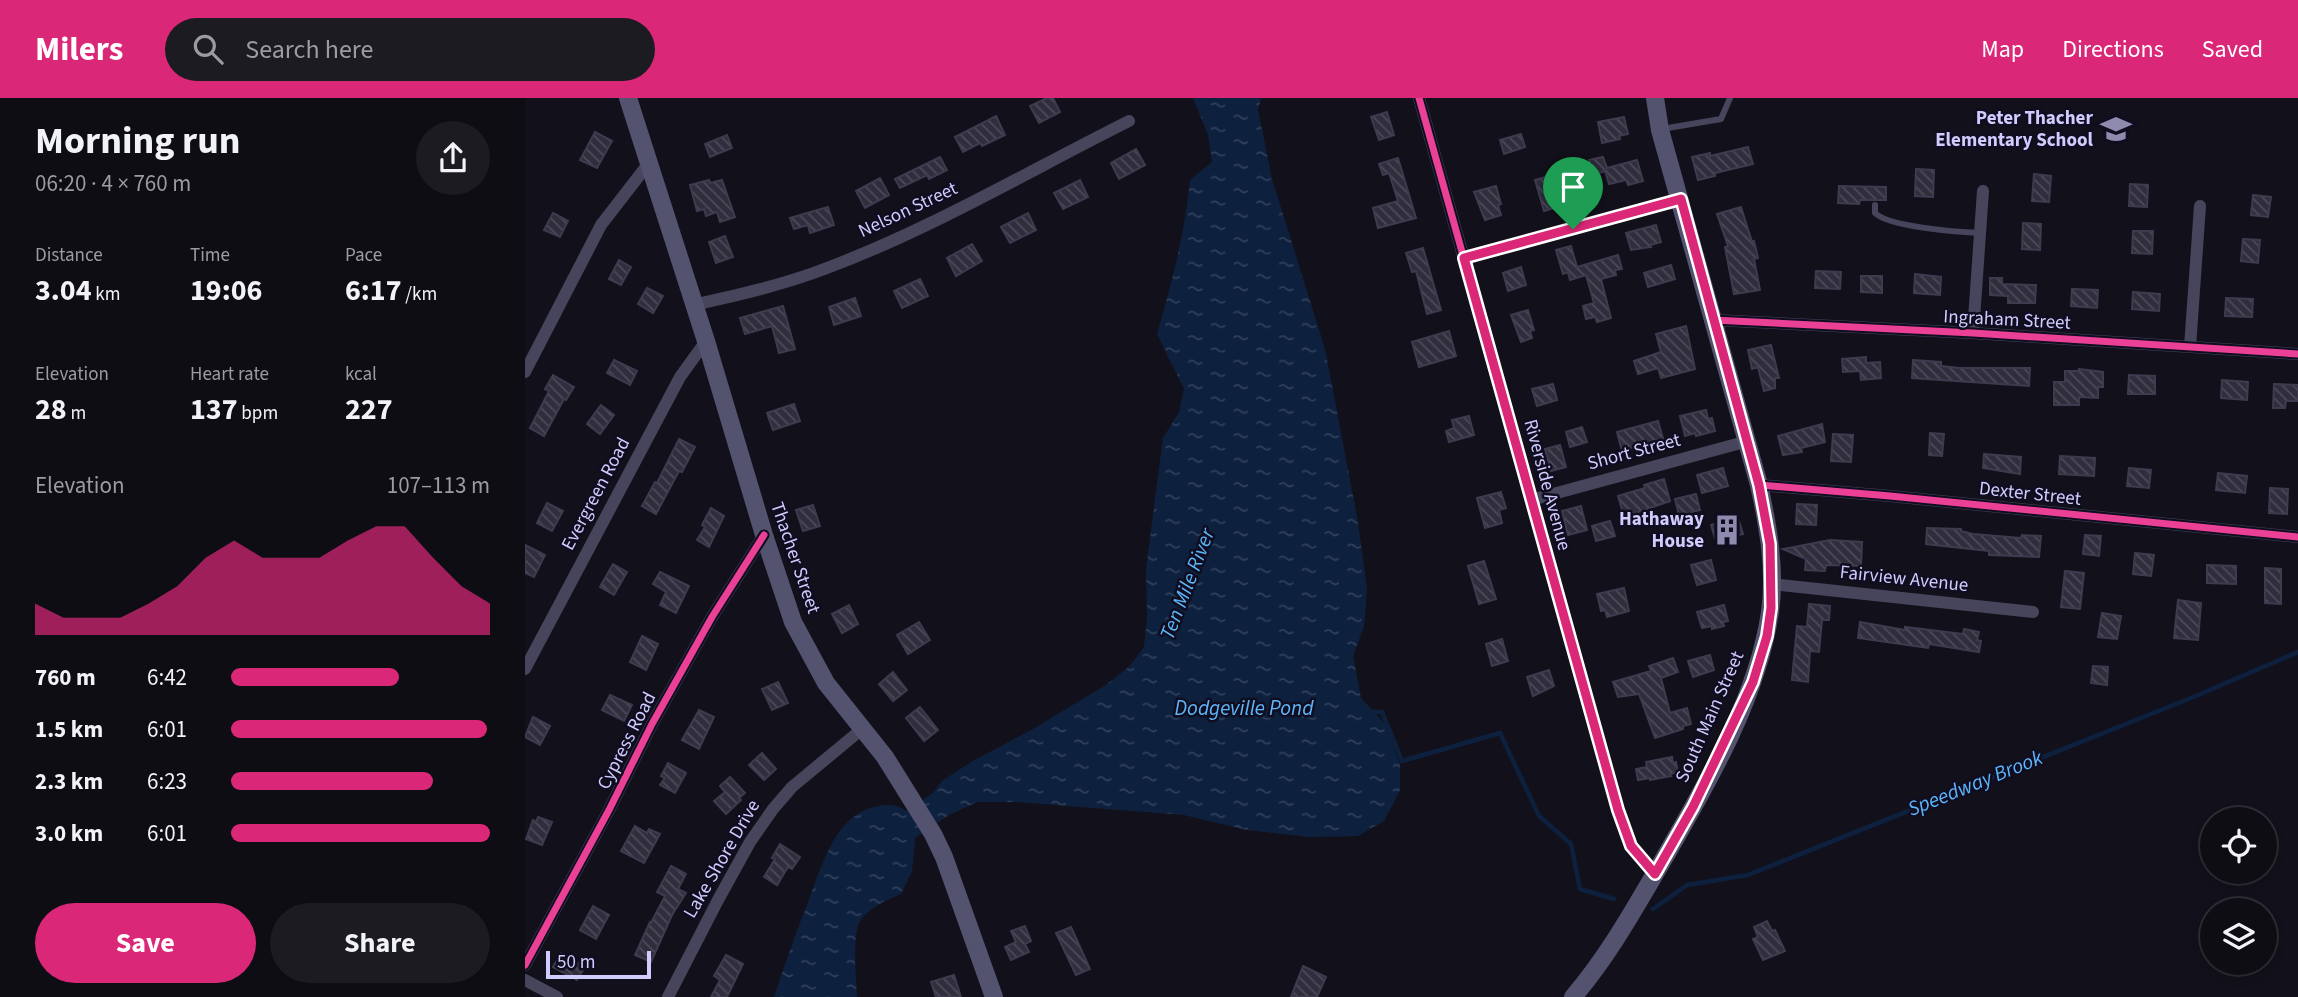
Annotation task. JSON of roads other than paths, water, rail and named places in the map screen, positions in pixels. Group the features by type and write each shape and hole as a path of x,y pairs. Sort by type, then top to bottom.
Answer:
{"main road":[{"name":"Thacher Street","path":"628,98 786,603 803,644 826,683 885,757 933,834 944,857 994,997"},
{"name":"South Main Street","path":"1573,997 1610,949 1693,807 1753,682 1767,636 1771,608 1770,544 1759,485 1660,130 1655,98"}],"street":[{"name":"Riverside Avenue","path":"1419,98 1618,810 1631,846 1655,874"},
{"name":"Nelson Street","path":"693,304 773,287 827,268 941,217 1129,121"},
{"path":"525,372 601,225 649,163"},
{"path":"1973,333 1983,191"},
{"path":"1464,258 1681,199"},
{"path":"2190,347 2200,206"},
{"name":"Ingraham Street","path":"1713,320 1973,333 2298,354"},
{"name":"Evergreen Road","path":"525,669 680,377 706,341"},
{"name":"Short Street","path":"1531,500 1748,441"},
{"name":"Dexter Street","path":"1759,485 2298,537"},
{"name":"Cypress Road","path":"525,965 609,810 652,723 712,617 764,535"},
{"name":"Fairview Avenue","path":"1771,584 2033,612"},
{"name":"Lake Shore Drive","path":"668,997 744,854 773,809 792,787 862,729"},
{"path":"525,980 557,997"}],"lane":[{"path":"1660,130 1721,119 1730,98"},
{"path":"1875,205 1875,213 1892,222 1959,233 1980,233"}],"water":[{"name":"Dodgeville Pond","path":"1193,98 1261,98 1258,110 1272,179 1325,349 1358,522 1367,590 1364,626 1353,656 1361,698 1385,724 1400,764 1400,790 1384,821 1358,836 1310,837 1247,830 1184,815 1017,802 977,802 949,815 915,838 912,871 901,894 873,908 860,921 855,946 857,997 774,997 826,857 833,842 852,818 865,810 884,805 897,806 906,811 933,793 942,781 973,761 1106,685 1130,666 1144,647 1147,618 1146,569 1163,438 1179,412 1184,389 1157,334 1177,257 1190,180 1212,162 1208,135"}],"waterway":[{"name":"Speedway Brook","path":"1653,909 1687,885 1748,875 2196,696 2298,652"},
{"name":"Speedway Brook","path":"1368,712 1382,712 1402,761 1500,733 1539,816 1571,844 1580,889 1614,899"}],"place":[{"name":"Peter Thacher Elementary School","path":"2116,129"},
{"name":"Hathaway House","path":"1727,530"}],"water label":[{"name":"Ten Mile River","path":"1187,584"}]}
